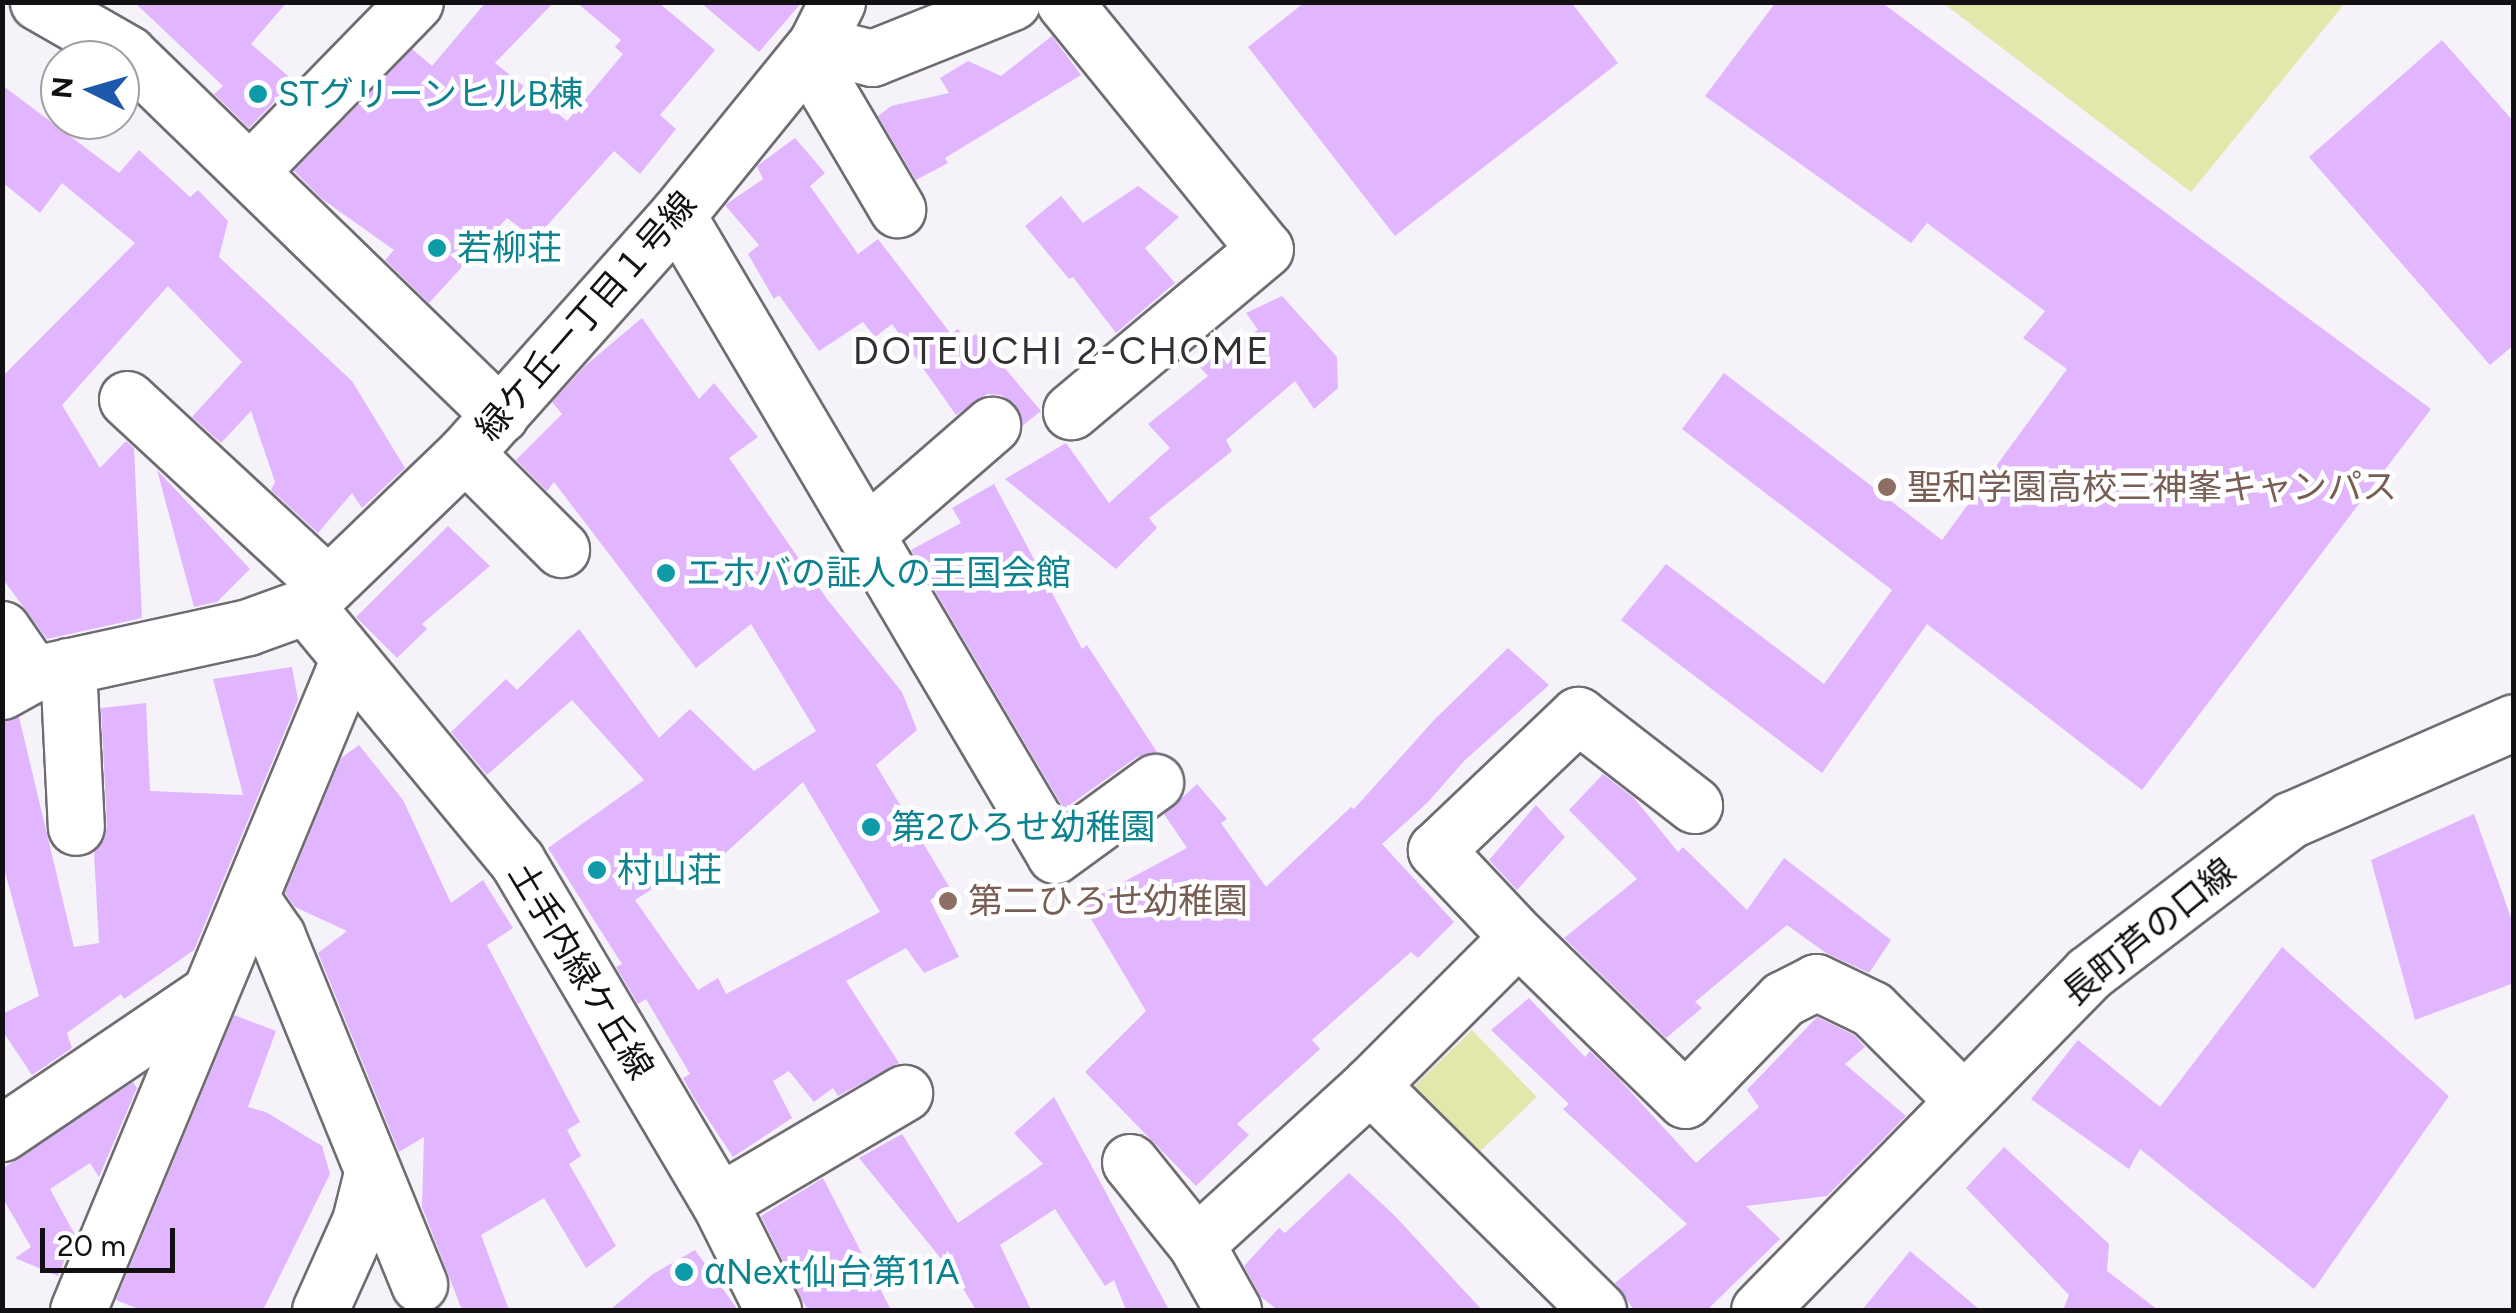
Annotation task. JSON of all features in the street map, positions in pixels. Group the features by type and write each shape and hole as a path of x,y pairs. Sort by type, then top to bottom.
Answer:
{"street":[{"path":"38,2 127,52 250,171 482,434 561,550"},
{"path":"250,171 415,2"},
{"path":"820,34 872,58 1012,2"},
{"path":"1064,2 1265,249 1071,412"},
{"path":"820,34 897,210"},
{"name":"緑ケ丘一丁目１号線","path":"316,594 482,434 677,215 820,34"},
{"path":"677,215 1055,855 1156,782"},
{"name":"土手内緑ケ丘線","path":"127,399 316,594 349,658 517,861 718,1202 773,1310"},
{"path":"866,534 992,425"},
{"path":"35,677 248,627 316,594"},
{"path":"2,629 35,677 76,827"},
{"path":"78,1310 349,658"},
{"path":"1694,805 1578,716 1436,850 1518,937 1685,1100 1784,999 1816,982 1872,1009 1964,1101"},
{"name":"長町芦の口線","path":"1758,1310 2089,973 2290,820 2514,722"},
{"path":"250,897 276,936 419,1284"},
{"path":"1196,1244 1370,1084 1518,937"},
{"path":"2,1133 210,992"},
{"path":"1370,1084 1598,1310"},
{"path":"718,1202 904,1093"},
{"path":"1130,1162 1196,1244 1233,1310"},
{"path":"320,1310 360,1220 372,1173"}],"green space":[{"path":"1943,3 2345,3 2191,192"},
{"path":"1472,1030 1537,1097 1464,1167 1399,1100"}],"building":[{"path":"134,2 287,2 251,44 294,81 249,128 214,94 223,86"},
{"path":"486,2 554,2 495,63 567,121 623,54 615,47 621,40 576,2 658,2 715,50 660,115 676,129 640,174 614,151 535,239 507,218 429,303 385,260 394,250 322,199 294,171 412,49 432,66"},
{"path":"700,2 802,2 759,52"},
{"path":"1305,2 1571,2 1618,63 1395,236 1248,47"},
{"path":"1776,2 1881,2 2431,409 2142,790 1927,624 1822,773 1621,620 1666,564 1824,684 1892,590 1682,429 1724,373 1942,540 2067,369 2023,338 2045,311 1927,223 1911,243 1705,96"},
{"path":"1052,36 1081,75 916,180 878,116 891,106 949,93 940,78 968,61 1001,76"},
{"path":"2442,40 2514,122 2514,345 2490,365 2309,157"},
{"path":"2,85 40,114 40,140 75,140 119,173 139,150 190,197 198,190 228,221 219,257 352,381 405,468 362,508 352,493 318,533 271,490 275,482 251,411 221,443 192,417 242,362 168,286 62,405 100,468 126,441 134,448 142,618 47,639 2,578 2,377 135,243 62,183 40,213 2,182"},
{"path":"795,138 825,173 810,186 858,254 878,239 951,334 958,329 967,340 976,334 1041,411 1022,426 1015,404 1001,395 987,394 956,415 892,324 875,337 863,322 819,351 779,295 774,299 748,254 759,245 725,205 763,179 757,166"},
{"path":"1138,186 1179,217 1145,248 1175,283 1116,333 1073,277 1069,279 1025,226 1061,196 1083,223"},
{"path":"1282,296 1337,357 1338,388 1314,409 1295,381 1226,440 1232,451 1149,518 1157,528 1116,569 1005,479 1066,443 1109,503 1170,448 1148,424 1208,376 1198,365 1258,330 1246,313"},
{"path":"642,318 699,399 714,383 758,437 729,458 827,599 902,692 917,730 876,765 950,888 930,900 959,957 924,973 906,948 846,981 899,1063 838,1096 833,1088 814,1102 789,1071 773,1081 792,1118 733,1157 694,1098 683,1078 690,1074 646,999 638,1004 616,967 622,964 548,848 644,780 572,700 487,775 451,732 506,679 517,690 579,629 659,738 690,709 754,771 816,731 751,624 696,668 554,482 547,491 516,460 562,414 552,402 585,366","holes":["803,782 880,912 726,994 718,978 698,990 635,900 698,860 708,869"]},
{"path":"157,470 250,569 217,602 194,607"},
{"path":"994,484 1082,649 1087,645 1157,752 1137,757 1064,809 911,550 961,523 952,508"},
{"path":"448,526 490,566 422,624 427,629 397,658 356,617"},
{"path":"1508,648 1549,685 1464,761 1428,802 1382,844 1454,922 1418,958 1411,952 1312,1040 1320,1049 1237,1124 1249,1135 1196,1186 1085,1072 1146,1011 1082,904 1187,848 1164,814 1197,784 1227,819 1221,823 1266,887 1351,807 1354,809 1435,719"},
{"path":"292,667 298,700 194,950 124,999 121,994 67,1033 72,1048 32,1075 2,1030 2,1014 39,996 2,861 2,722 19,717 74,947 99,943 94,852 104,840 107,825 101,708 146,703 150,791 243,795 213,679"},
{"path":"359,745 403,800 451,903 483,880 513,928 487,945 580,1122 567,1130 581,1156 569,1164 616,1246 586,1268 544,1198 481,1235 509,1310 462,1310 422,1207 424,1137 399,1152 318,953 347,931 295,907 285,893 341,758"},
{"path":"1603,774 1634,798 1678,852 1683,847 1747,910 1784,858 1891,940 1869,973 1826,953 1787,925 1695,1002 1702,1008 1666,1038 1564,938 1637,879 1569,810"},
{"path":"1536,805 1565,837 1517,890 1489,860"},
{"path":"2474,814 2514,926 2514,983 2415,1020 2371,860"},
{"path":"2282,947 2449,1096 2314,1289 2140,1149 2129,1169 2031,1099 2078,1040 2160,1107"},
{"path":"1529,998 1585,1057 1590,1051 1619,1079 1696,1163 1759,1107 1747,1090 1817,1017 1854,1035 1865,1047 1845,1064 1906,1116 1827,1196 1746,1206 1780,1239 1707,1310 1634,1310 1615,1283 1687,1224 1563,1109 1569,1104 1491,1030"},
{"path":"234,1015 276,1031 248,1107 266,1112 322,1146 330,1174 263,1310 141,1310 116,1300"},
{"path":"133,1082 137,1088 99,1177 90,1163 50,1189 75,1235 58,1276 15,1258 31,1247 2,1197 2,1169"},
{"path":"1054,1097 1169,1310 1126,1310 1114,1280 1105,1286 1055,1209 1000,1245 1031,1310 976,1310 956,1277 859,1158 902,1134 958,1223 1043,1164 1014,1133"},
{"path":"2004,1147 2109,1244 2107,1271 2158,1310 2063,1310 2069,1295 1966,1188"},
{"path":"1349,1173 1395,1216 1482,1310 1278,1310 1261,1297 1244,1266 1279,1228 1285,1233"},
{"path":"823,1178 891,1310 808,1310 802,1300 761,1216"},
{"name":"αNext仙台第11A","path":"695,1250 738,1310 610,1310 653,1274"},
{"path":"1910,1251 1980,1310 1862,1310"}],"place":[{"name":"STグリーンヒルB棟","path":"258,94"},
{"name":"若柳荘","path":"437,248"},
{"name":"聖和学園高校三神峯キャンパス","path":"1887,487"},
{"name":"エホバの証人の王国会館","path":"666,573"},
{"name":"第2ひろせ幼稚園","path":"871,827"},
{"name":"村山荘","path":"597,870"},
{"name":"第二ひろせ幼稚園","path":"948,901"},
{"name":"αNext仙台第11A","path":"684,1272"}],"district":[{"name":"DOTEUCHI 2-CHOME","path":"1062,352"}]}
